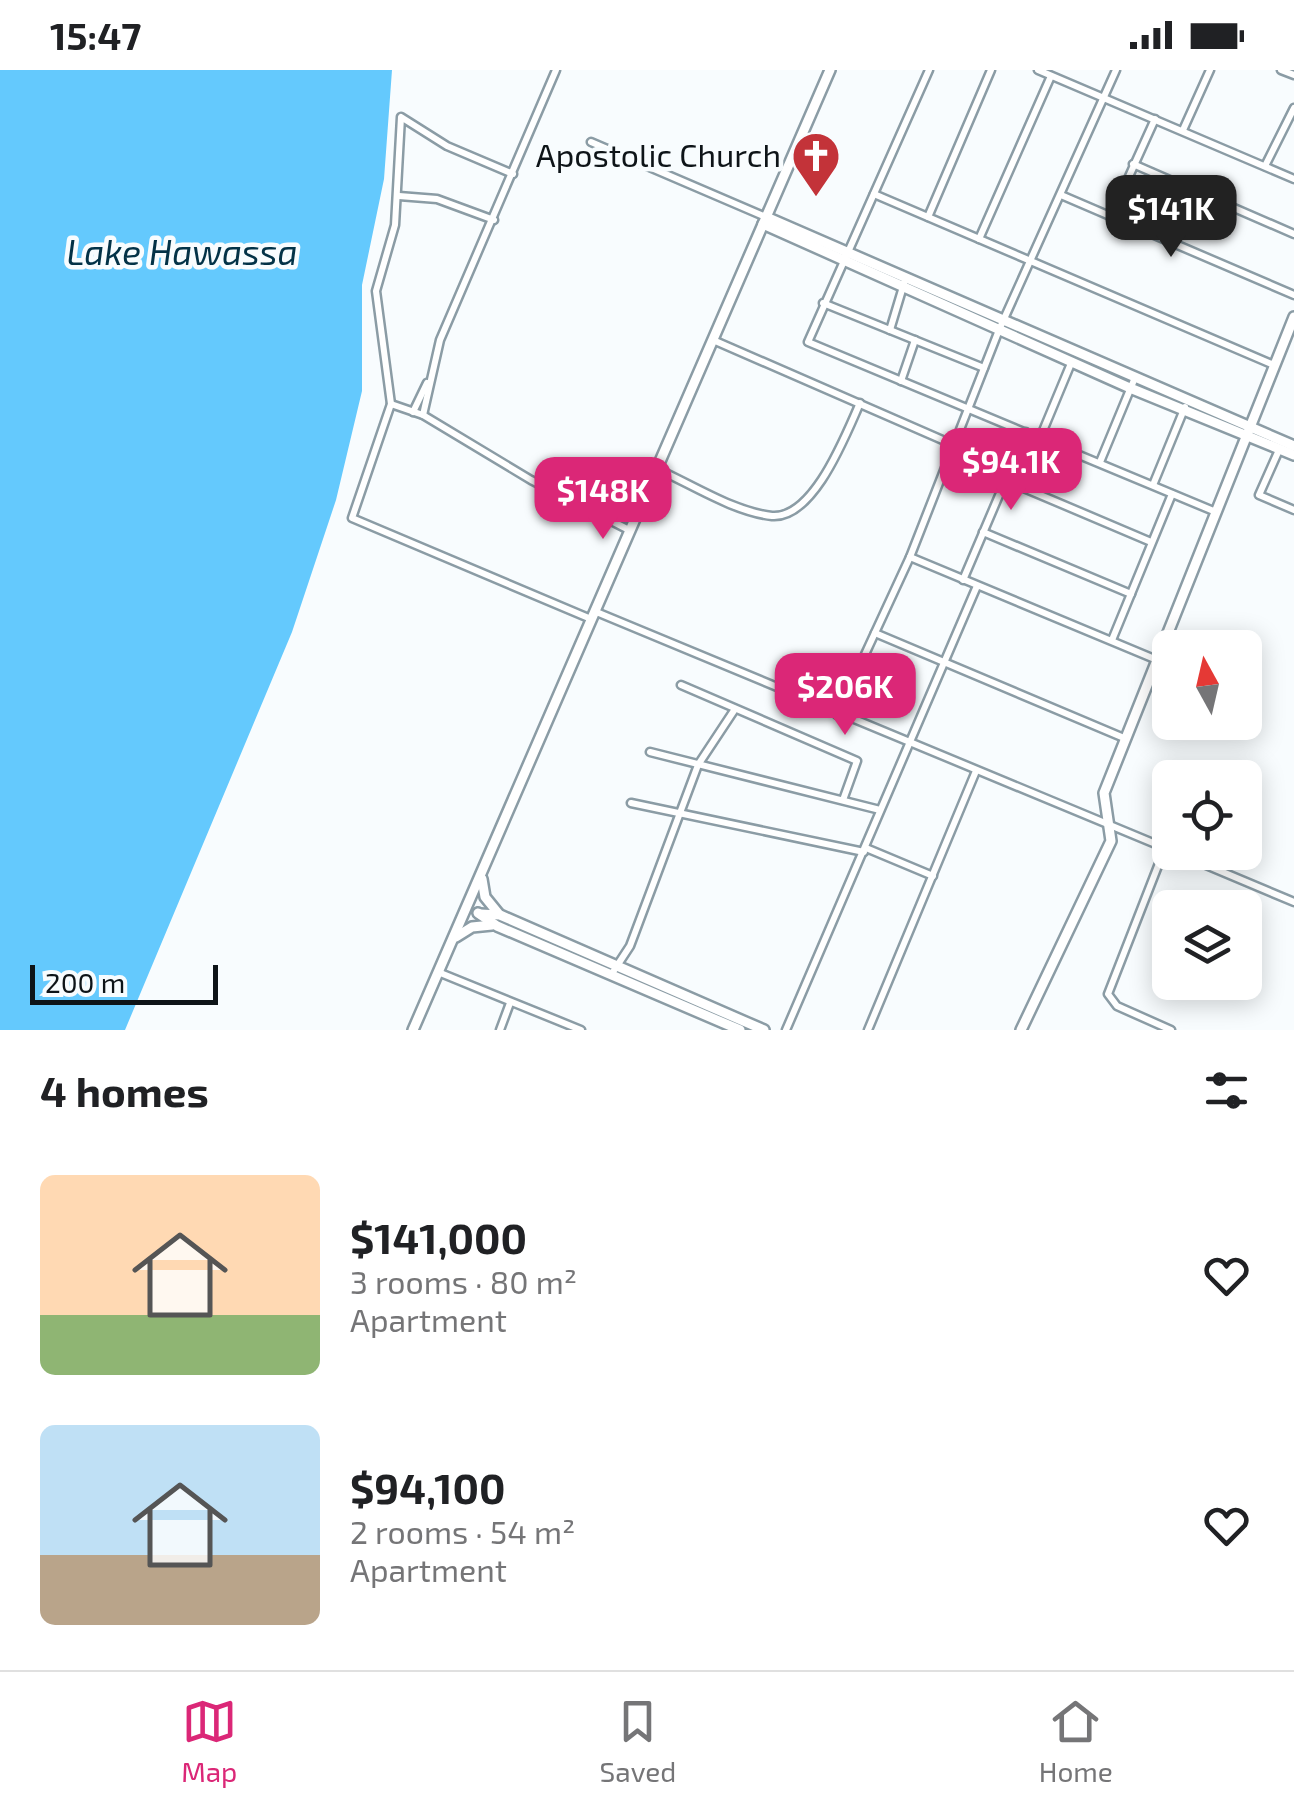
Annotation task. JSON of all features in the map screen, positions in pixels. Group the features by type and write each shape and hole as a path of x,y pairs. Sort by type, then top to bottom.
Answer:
{"main road":[{"path":"413,1030 761,219 830,70"},
{"path":"761,219 1294,456"},
{"path":"1170,630 1294,318"},
{"path":"1246,432 1294,446"},
{"path":"1021,1030 1112,841 1113,828 1105,812 1104,794 1152,674"},
{"path":"482,874 485,898 499,920"},
{"path":"466,908 614,970 740,1030"},
{"path":"453,938 472,927 499,920"},
{"path":"723,1019 764,1030"}],"street":[{"path":"423,415 440,340 495,220 556,70"},
{"path":"929,70 808,337 810,346 1217,512"},
{"path":"928,217 991,70"},
{"path":"1038,70 1294,178"},
{"path":"837,715 910,557 1001,326 1116,70"},
{"path":"1184,130 1210,70"},
{"path":"1281,70 1294,75"},
{"path":"979,239 1050,76"},
{"path":"1265,166 1294,108"},
{"path":"513,174 447,146 401,117 400,196 376,291 391,404 352,518 1152,843"},
{"path":"1112,214 1155,118"},
{"path":"590,142 761,219"},
{"path":"1133,164 1294,234"},
{"path":"874,194 1274,365"},
{"path":"1061,195 1294,294"},
{"path":"400,196 437,199 495,220"},
{"path":"890,330 903,284"},
{"path":"823,303 985,368"},
{"path":"712,339 954,445"},
{"path":"902,381 914,340"},
{"path":"1040,438 1073,358"},
{"path":"413,412 428,382"},
{"path":"1100,462 1132,384"},
{"path":"391,404 423,415 531,480 629,530"},
{"path":"656,468 748,509 775,516 785,514 823,479 860,404"},
{"path":"1153,485 1185,406"},
{"path":"963,580 1026,432"},
{"path":"1279,450 1259,494 1294,510"},
{"path":"1005,480 1152,542"},
{"path":"1112,640 1172,494"},
{"path":"983,532 1132,594"},
{"path":"910,557 1152,657"},
{"path":"786,1030 977,586"},
{"path":"875,634 1124,738"},
{"path":"680,685 857,762 842,800"},
{"path":"614,970 630,946 698,764 735,708"},
{"path":"650,752 880,810"},
{"path":"868,1030 976,771"},
{"path":"631,803 865,850 933,876"},
{"path":"1161,870 1108,994 1117,1006 1171,1030"},
{"path":"1218,870 1294,902"},
{"path":"438,972 580,1030"},
{"path":"500,1030 510,1003"},
{"path":"712,1030 723,1019"}],"water":[{"name":"Lake Hawassa","path":"0,70 392,70 384,179 362,285 362,391 336,500 292,632 125,1030 0,1030"}],"place":[{"name":"Apostolic Church","path":"816,198"}]}
